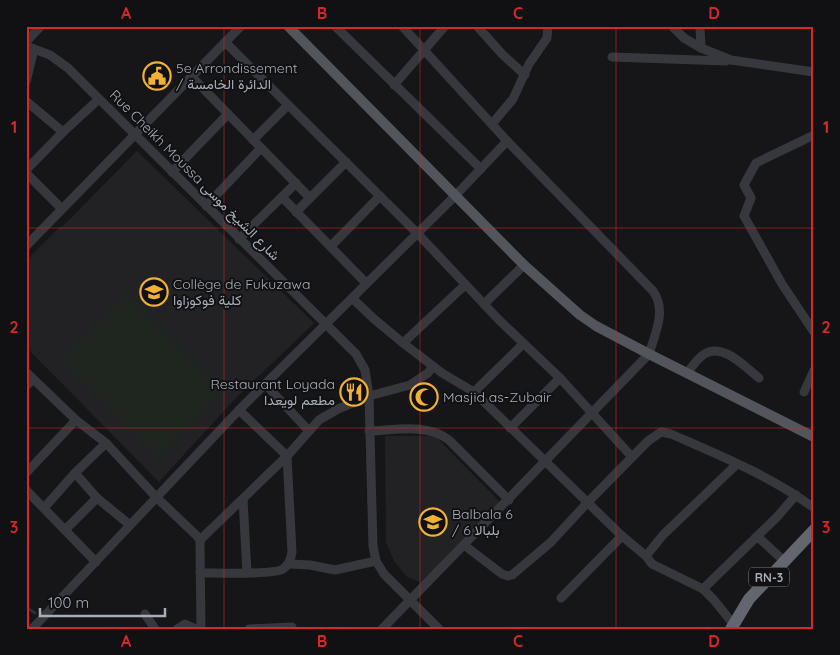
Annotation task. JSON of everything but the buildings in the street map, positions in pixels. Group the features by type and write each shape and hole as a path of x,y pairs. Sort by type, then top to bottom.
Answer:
{"highway":[{"name":"RN-3","path":"732,627 749,599 814,530"}],"main road":[{"path":"288,26 524,265 580,315 596,326 649,354 814,437"}],"street":[{"path":"26,82 29,46 41,26"},
{"path":"26,246 241,26"},
{"path":"335,26 481,169"},
{"path":"382,629 649,354 659,318 660,304 658,298 507,141 402,26"},
{"path":"394,85 445,26"},
{"path":"477,26 502,54 525,75"},
{"path":"492,124 510,104 529,64 547,38 548,26"},
{"path":"672,26 684,38 701,48 731,60"},
{"path":"700,26 701,48"},
{"path":"225,42 418,233 465,285 523,344 560,378 632,457"},
{"name":"Rue Cheikh Moussa شارع الشيخ موسى","path":"29,46 64,64 362,362 369,396 373,546 376,561 384,574 439,629"},
{"path":"612,57 731,60 814,72"},
{"path":"191,76 310,198"},
{"path":"62,209 26,171 99,98"},
{"path":"26,101 63,132"},
{"path":"253,140 288,105"},
{"path":"172,172 228,114"},
{"path":"814,135 756,163 744,185 751,198 744,216 782,284 814,332"},
{"path":"32,629 239,410 455,196 507,141"},
{"path":"206,206 262,148"},
{"path":"296,212 346,162"},
{"path":"239,239 296,183"},
{"path":"331,246 380,196"},
{"path":"282,198 366,283"},
{"path":"484,304 524,265"},
{"path":"403,343 465,285"},
{"path":"352,298 403,343 433,366 474,392 622,536 646,556 652,564 703,589 714,600 732,627"},
{"path":"474,392 523,344"},
{"path":"687,373 704,354 715,351 728,354 759,378"},
{"path":"200,540 326,416 338,408 369,396 410,385 428,373 433,366"},
{"path":"804,392 814,370"},
{"path":"26,372 76,420 106,443 156,497 195,532 200,540 201,629"},
{"path":"510,428 560,378"},
{"path":"26,386 33,379"},
{"path":"265,384 309,431"},
{"path":"200,573 278,571 284,569 288,564 292,552 287,456 239,410"},
{"path":"26,473 76,420"},
{"path":"369,431 420,429 438,432 449,440 509,500"},
{"path":"464,545 502,574 512,575 551,542 632,457 653,436 661,432 666,432 736,464 796,494 814,508"},
{"path":"44,508 75,473 106,443"},
{"path":"646,556 663,536 736,464"},
{"path":"75,473 97,498 130,525"},
{"path":"26,490 96,562"},
{"path":"703,589 777,517 796,494"},
{"path":"66,530 97,498"},
{"path":"243,499 247,573"},
{"path":"561,598 622,536"},
{"path":"758,536 784,561"},
{"path":"288,564 310,565 335,570 376,561"},
{"path":"145,614 155,629"},
{"path":"177,629 185,624 196,629"},
{"path":"249,629 292,627"}],"shaded area":[{"name":"Collège de Fukuzawa كلية فوكوزاوا","path":"137,151 314,323 234,400 159,482 26,347 26,261"},
{"path":"125,295 223,390 158,457 61,361"},
{"name":"Balbala 6 / بلبالا 6","path":"385,436 435,436 500,502 422,583 407,577 394,561 386,542"}],"waterway":[{"path":"26,607 35,613"}],"place":[{"name":"5e Arrondissement / الدائرة الخامسة","path":"157,76"},
{"name":"Collège de Fukuzawa كلية فوكوزاوا","path":"154,292"},
{"name":"Restaurant Loyada مطعم لويعدا","path":"354,392"},
{"name":"Masjid as-Zubair","path":"424,397"},
{"name":"Balbala 6 / بلبالا 6","path":"433,522"}]}
